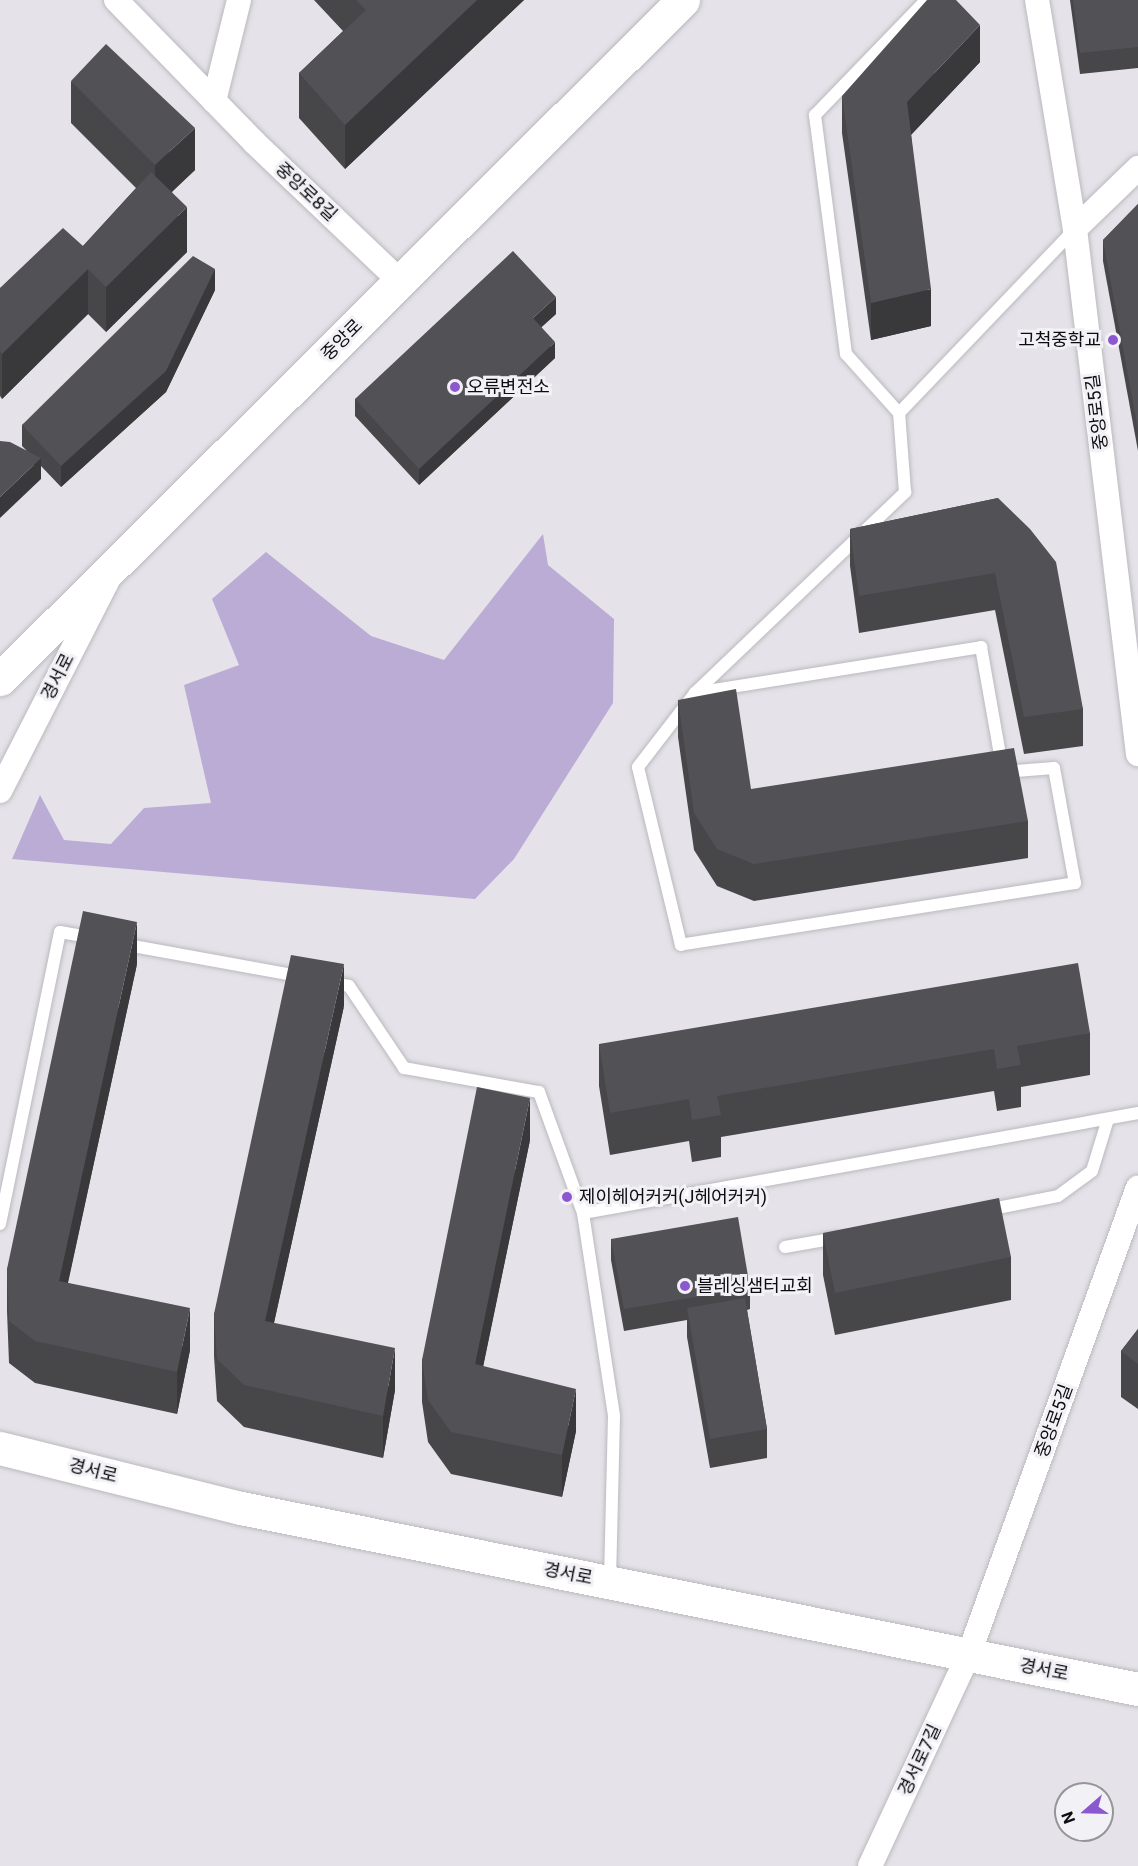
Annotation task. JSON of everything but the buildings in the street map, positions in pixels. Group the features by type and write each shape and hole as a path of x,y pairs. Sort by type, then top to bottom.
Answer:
{"main road":[{"name":"중앙로","path":"0,679 683,0"},
{"name":"경서로","path":"0,1448 241,1508 1138,1689"}],"street":[{"name":"중앙로8길","path":"116,0 214,101 400,281"},
{"path":"214,101 239,0"},
{"name":"중앙로5길","path":"1037,0 1075,229 1138,754"},
{"path":"1075,229 1138,168"},
{"name":"경서로","path":"0,791 117,563"},
{"name":"중앙로5길","path":"969,1654 1138,1188"},
{"name":"경서로7길","path":"870,1866 969,1654"}],"lane":[{"path":"695,693 981,647 1003,772 1054,768 1075,883 681,945 638,767 695,693 905,492 899,413 846,354 815,115 926,0"},
{"path":"899,413 1075,229"},
{"path":"0,1224 60,932 349,986 404,1068 539,1092 583,1213 614,1416 610,1582"},
{"path":"583,1213 1138,1113"},
{"path":"978,1211 1058,1196 1092,1171 1108,1119"},
{"path":"785,1247 853,1235"}],"shaded area":[{"path":"543,534 548,565 614,619 613,703 514,859 475,899 12,859 40,795 64,840 111,844 144,808 211,803 184,685 239,665 212,599 266,552 371,636 444,660"}],"place":[{"name":"고척중학교","path":"1113,340"},
{"name":"오류변전소","path":"455,387"},
{"name":"제이헤어커커(J헤어커커)","path":"567,1197"},
{"name":"블레싱샘터교회","path":"685,1286"}]}
